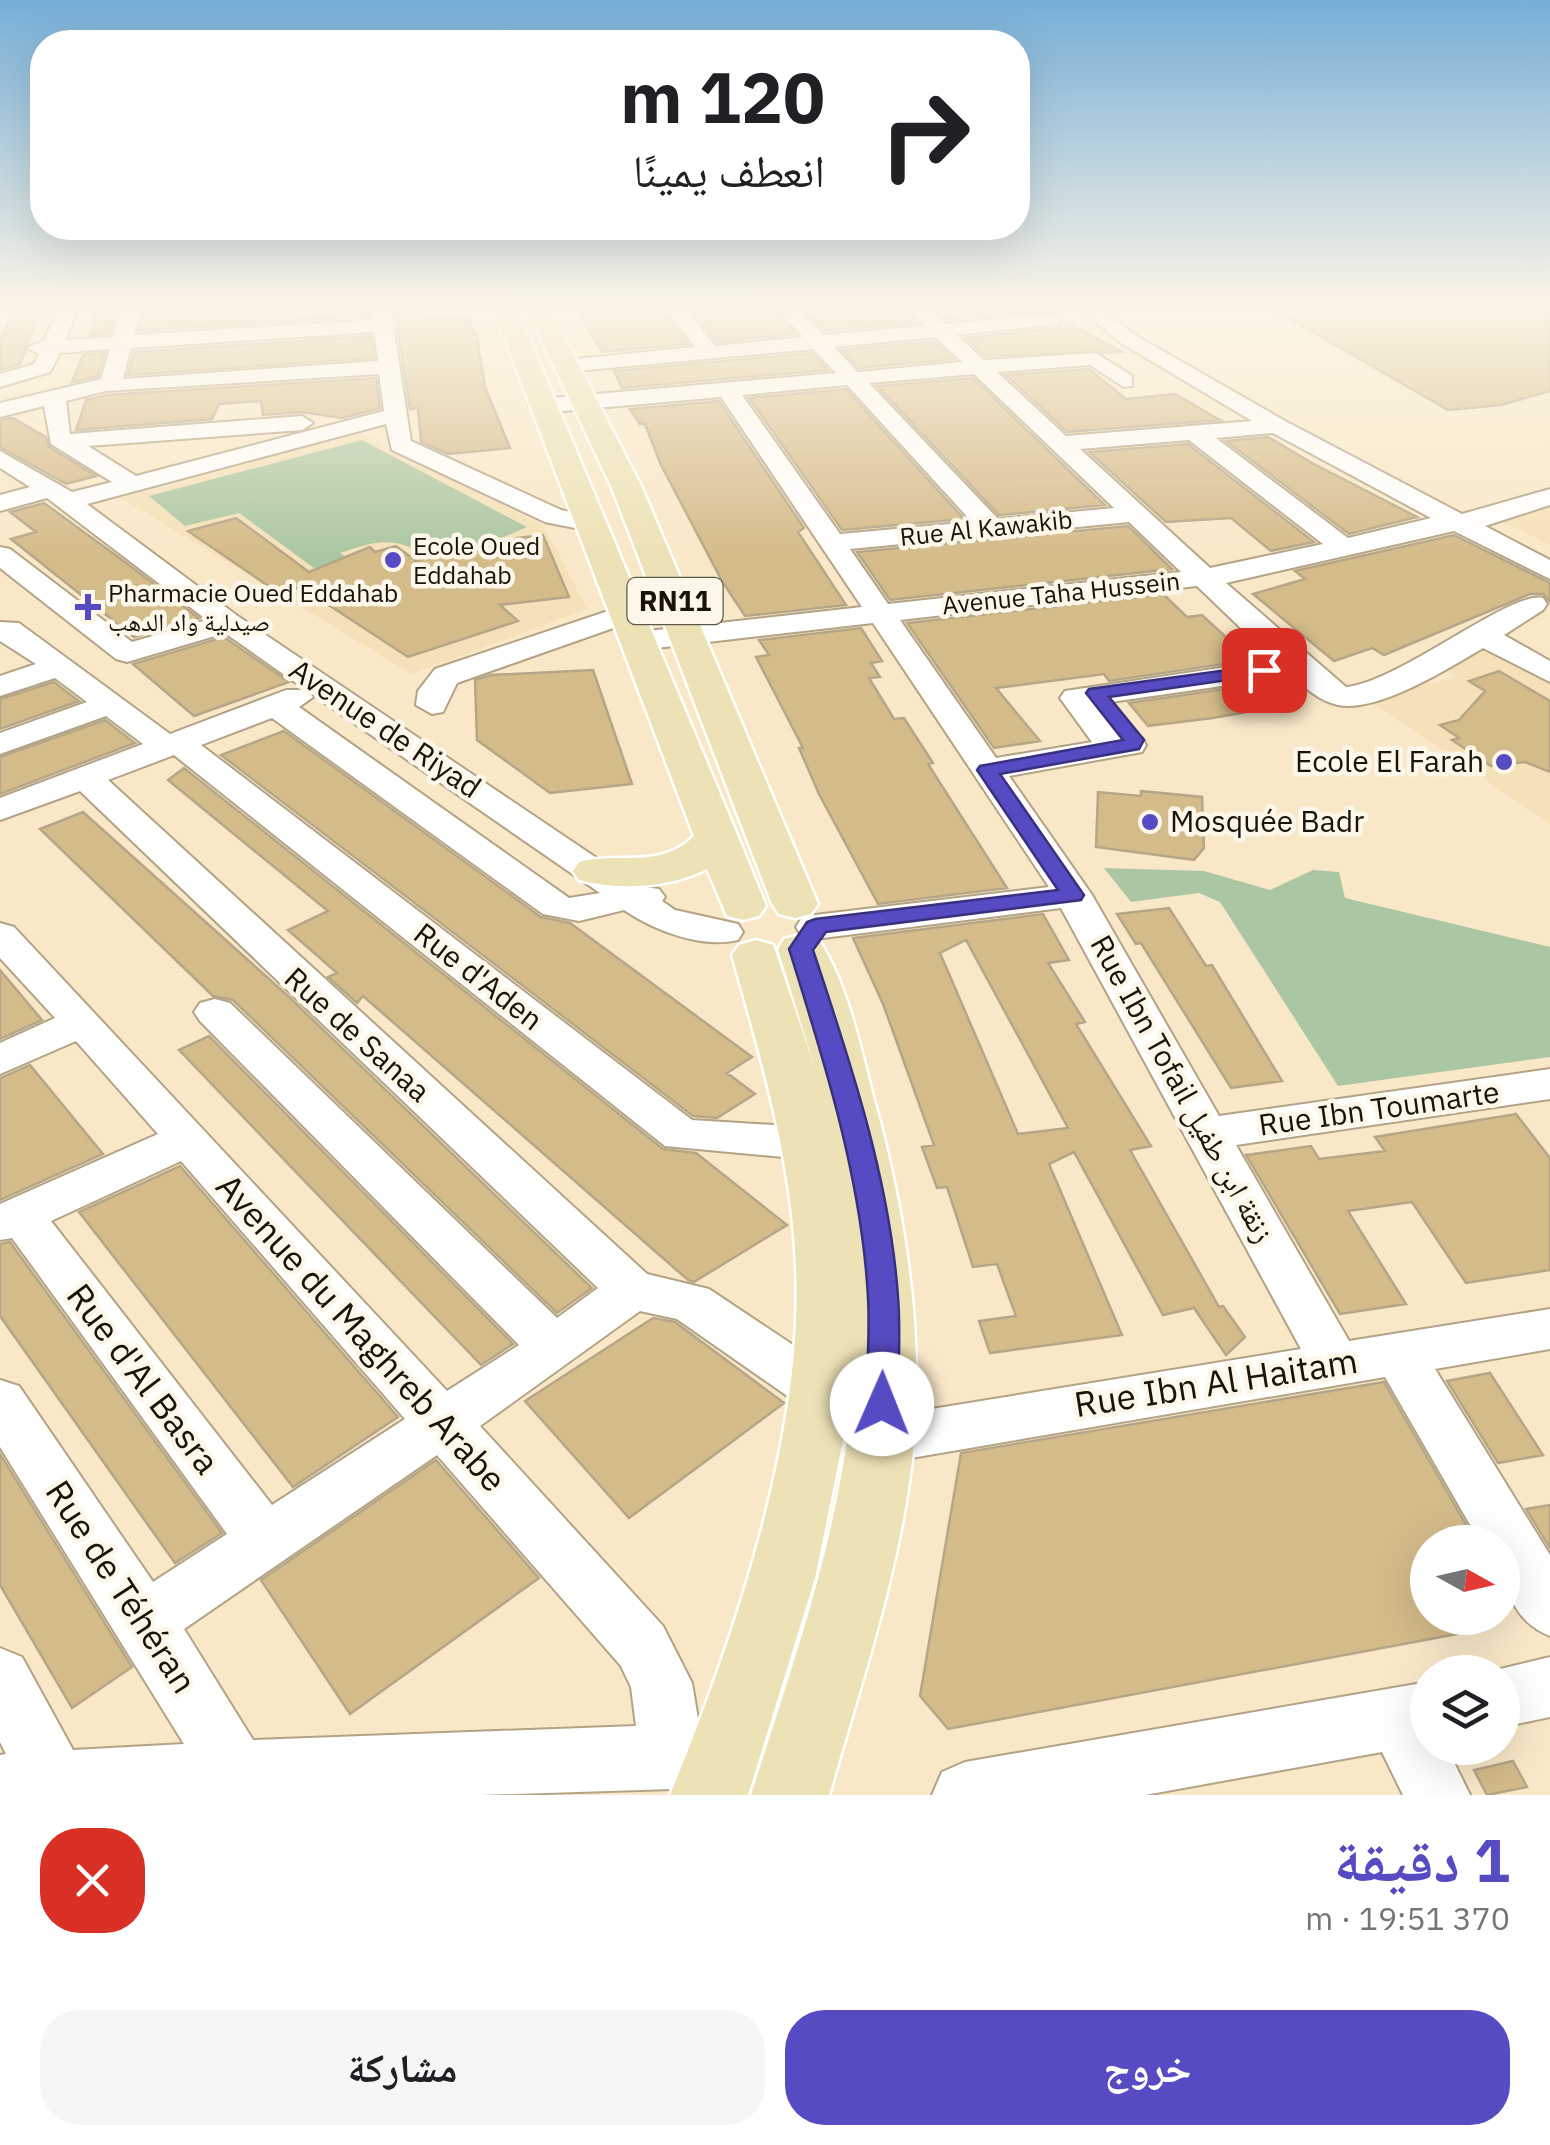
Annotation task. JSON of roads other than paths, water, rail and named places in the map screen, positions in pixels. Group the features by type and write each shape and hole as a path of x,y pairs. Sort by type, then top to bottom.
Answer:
{"main road":[{"name":"RN11","path":"534,389 717,836 828,1034 872,1215 883,1298 882,1440 862,1547 790,1795"},
{"name":"RN11","path":"577,389 694,645 767,926 821,1233 827,1310 822,1392 802,1505 738,1722 715,1781"},
{"path":"610,882 677,868 693,861 717,836"}],"street":[{"path":"0,410 87,389"},
{"path":"142,389 383,418"},
{"path":"236,402 239,389"},
{"path":"65,440 294,389"},
{"path":"386,389 383,418 400,445 410,452 554,517 590,523"},
{"path":"540,406 721,389"},
{"name":"Rue Ibn Tofail زنقة ابن طفيل","path":"729,389 880,618 1072,895 1334,1362"},
{"path":"867,389 992,528"},
{"path":"1006,389 1298,666 1344,697 1362,695 1486,637 1533,604"},
{"path":"1213,389 1550,571"},
{"path":"54,396 57,436 133,484"},
{"path":"0,503 133,484 383,418"},
{"path":"1065,443 1277,426"},
{"path":"1195,433 1343,548"},
{"name":"Avenue de Riyad","path":"4,464 59,495 229,622 663,919 767,926 1072,895"},
{"name":"Avenue Taha Hussein","path":"432,705 437,685 446,676 637,637 694,645 880,618 1276,581 1550,497"},
{"name":"Rue Al Kawakib","path":"834,544 1138,512"},
{"name":"Avenue Taha Hussein","path":"1213,585 1343,548 1466,523"},
{"path":"0,556 127,654 229,622"},
{"name":"Rue d'Aden","path":"3,627 172,744 682,1135 805,1142"},
{"path":"1486,637 1550,673"},
{"path":"0,687 58,666"},
{"path":"987,770 1132,744 1134,740 1095,693 1298,666"},
{"path":"0,810 324,687"},
{"path":"0,744 111,704"},
{"path":"275,705 556,906 583,912 610,882"},
{"name":"Rue de Sanaa","path":"84,777 632,1290"},
{"name":"Avenue du Maghreb Arabe","path":"10,963 116,1058 642,1646 715,1781"},
{"path":"216,1012 556,1348"},
{"path":"0,1060 80,1023"},
{"name":"Rue Ibn Toumarte","path":"1207,1133 1550,1084"},
{"path":"12,1221 186,1140"},
{"name":"Rue d'Al Basra","path":"12,1221 264,1540"},
{"path":"145,1620 556,1348 632,1290 691,1303 822,1392"},
{"name":"Rue Ibn Al Haitam","path":"882,1440 1550,1329"},
{"path":"1398,1354 1550,1608"},
{"name":"Rue de Téhéran","path":"0,1402 145,1620 238,1774"},
{"path":"0,1678 27,1784 238,1774 329,1781 715,1781"},
{"path":"1520,1693 1550,1687"},
{"path":"965,1795 1031,1790 1410,1717"},
{"path":"1429,1765 1438,1795"}],"place":[{"name":"Ecole Oued Eddahab","path":"393,560"},
{"name":"Pharmacie Oued Eddahab صيدلية واد الدهب","path":"88,607"},
{"name":"Ecole El Farah","path":"1504,762"},
{"name":"Mosquée Badr","path":"1150,822"}]}
